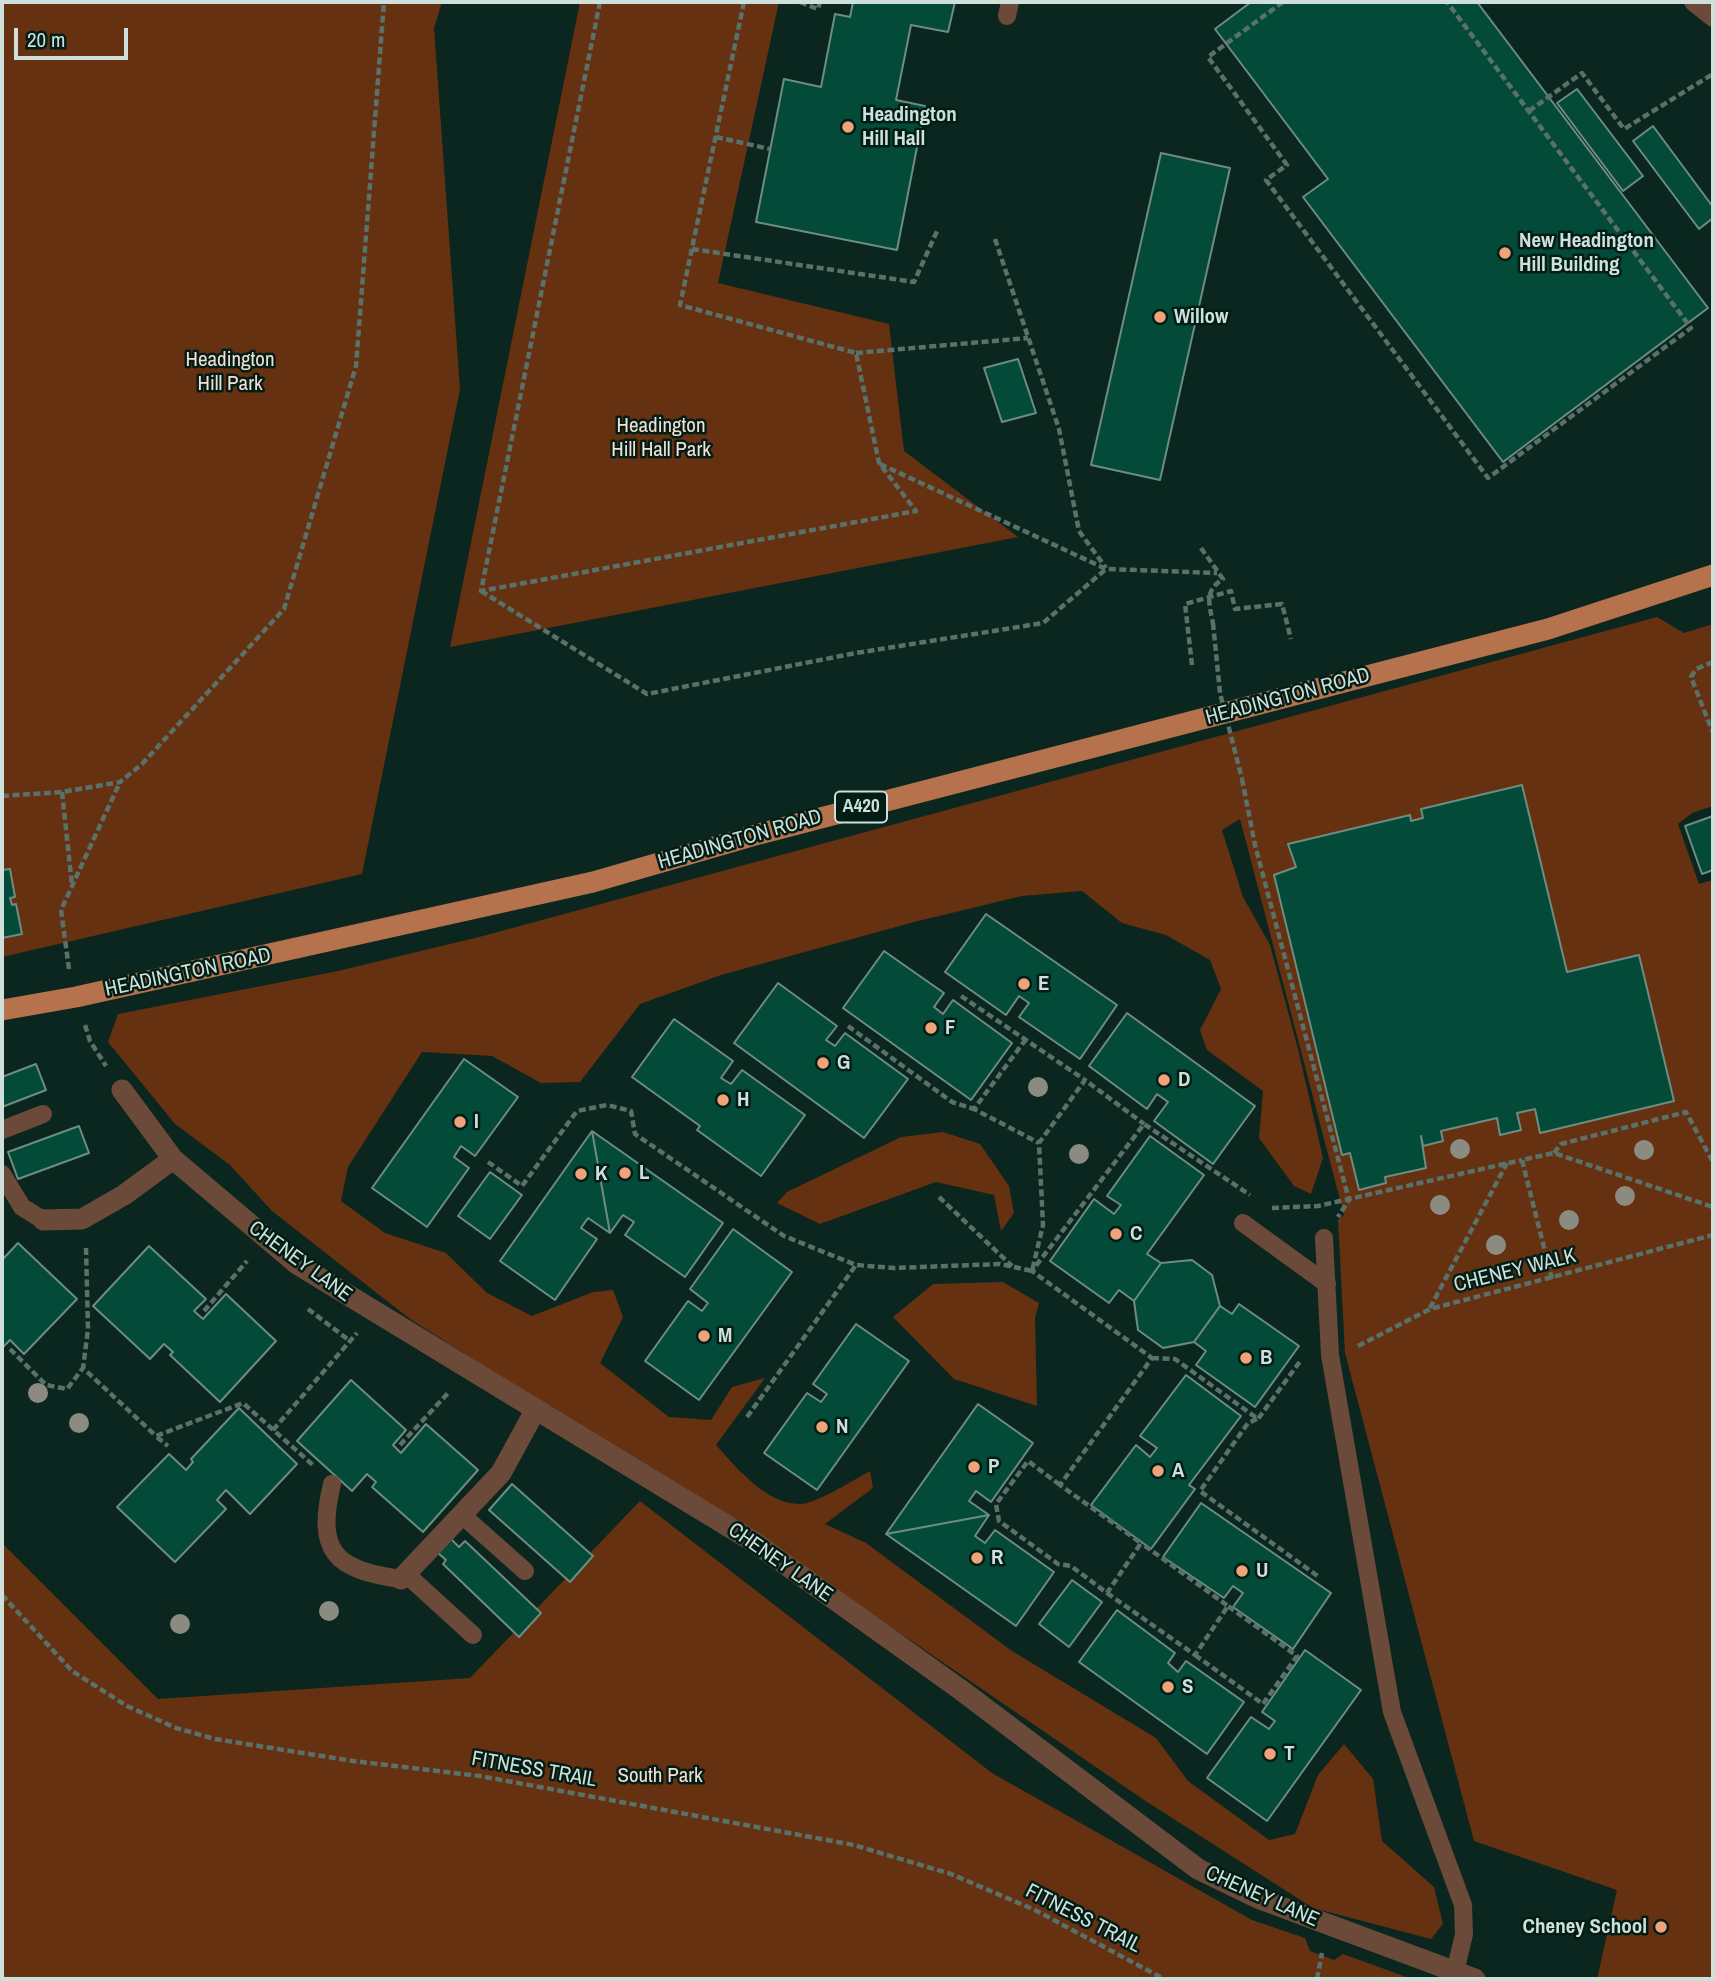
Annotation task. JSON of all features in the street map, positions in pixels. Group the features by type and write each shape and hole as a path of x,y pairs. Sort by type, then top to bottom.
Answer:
{"main road":[{"name":"HEADINGTON ROAD","path":"2,1010 76,997 593,882 759,834 1548,629 1713,575"}],"street":[{"name":"CHENEY LANE","path":"122,1090 173,1159 297,1264 754,1542 961,1690 1198,1869 1260,1899 1465,1976"},
{"path":"43,1220 82,1219 124,1195 173,1159"},
{"path":"404,1576 506,1465 536,1409"}],"lane":[{"path":"1693,2 1713,18"},
{"path":"2,1130 43,1114"},
{"path":"2,1174 22,1207 43,1220"},
{"path":"1243,1223 1326,1284"},
{"path":"1324,1238 1330,1355 1392,1712 1463,1905 1465,1976"},
{"path":"332,1484 324,1516 327,1542 341,1559 368,1575 404,1576 473,1635"},
{"path":"462,1515 526,1571"}],"path":[{"path":"122,1090 90,1041 65,957 61,909 120,782 142,764 284,609 356,366 384,2"},
{"path":"481,591 600,2"},
{"path":"744,2 680,305 856,353 1028,338"},
{"path":"800,2 818,9 820,2"},
{"path":"1283,2 1208,57 1287,164 1266,180 1488,478 1691,328 1448,2"},
{"path":"1529,111 1582,72 1623,129 1713,74"},
{"path":"716,137 771,149"},
{"path":"692,248 914,282 938,229"},
{"path":"995,239 1059,429 1079,531 1106,569"},
{"path":"481,591 916,511 879,463 856,353"},
{"path":"879,463 1106,569 1217,573"},
{"path":"1201,548 1223,579 1212,587 1208,596 1220,693 1242,779 1255,845 1349,1200 1324,1238"},
{"path":"481,591 648,694 856,653 1044,623 1106,569"},
{"path":"1192,665 1185,604 1208,596 1231,592 1235,609 1282,604 1291,639"},
{"path":"1713,662 1696,669 1691,677 1713,733"},
{"path":"2,796 62,792 120,782"},
{"path":"62,792 72,886"},
{"path":"961,996 1258,1200"},
{"path":"848,1026 952,1102 974,1109 1039,1143"},
{"path":"974,1109 1026,1040"},
{"path":"1032,1271 1043,1225 1039,1143 1084,1080"},
{"path":"488,1162 522,1186 577,1111 607,1105 631,1111 635,1134 784,1236 856,1265 894,1268 1000,1264 1032,1271 1152,1357 1175,1359 1258,1419"},
{"path":"1554,1153 1561,1144 1686,1112 1713,1162"},
{"path":"1032,1271 1144,1124"},
{"path":"1268,1208 1318,1206 1554,1153 1713,1207"},
{"path":"1522,1160 1552,1279"},
{"path":"1430,1309 1507,1163"},
{"path":"939,1197 1012,1266"},
{"path":"10,1349 46,1385 67,1389 83,1368 88,1329 87,1255 82,1219"},
{"name":"CHENEY WALK","path":"1330,1355 1345,1353 1430,1309 1713,1235"},
{"path":"204,1311 266,1239"},
{"path":"747,1417 856,1265"},
{"path":"272,1430 375,1313"},
{"path":"1319,1577 1200,1491 1248,1423 1258,1419 1329,1323"},
{"path":"1060,1485 1152,1357"},
{"path":"83,1368 168,1446"},
{"path":"400,1445 470,1369"},
{"path":"156,1436 243,1403 307,1460"},
{"path":"1028,1461 1060,1485 1297,1656 1263,1704 1071,1566 1058,1564 999,1521 996,1504 1028,1461"},
{"path":"1107,1593 1141,1544"},
{"name":"FITNESS TRAIL","path":"2,1595 72,1671 127,1706 176,1728 215,1739 353,1761 480,1776 853,1845 951,1874 1035,1910 1164,1979"},
{"path":"1195,1655 1228,1606"}],"green space":[{"name":"Headington Hill Park","path":"2,2 442,2 434,28 460,389 362,874 2,957"},
{"name":"Headington Hill Hall Park","path":"580,2 779,2 718,283 889,324 904,451 1018,537 450,647"},
{"path":"1657,617 1684,633 1713,624 1713,806 1692,813 1678,824 1699,884 1713,880 1713,1979 1597,1979 1617,1890 1474,1841 1345,1353 1338,1220 1344,1215 1240,819 1222,830 1243,897 1270,945 1298,1049 1323,1158 1311,1194 1294,1186 1259,1138 1263,1091 1207,1050 1200,1030 1221,989 1210,960 1166,935 1122,923 1082,891 1022,896 914,922 721,975 640,1004 580,1082 541,1083 492,1056 422,1052 348,1167 341,1201 385,1233 446,1253 487,1293 532,1316 593,1292 613,1290 623,1317 600,1363 669,1417 711,1420 732,1387 765,1378 716,1445 743,1474 775,1498 800,1504 825,1496 870,1471 873,1488 825,1524 866,1543 1012,1651 1156,1738 1188,1781 1269,1840 1295,1834 1318,1775 1344,1744 1373,1779 1382,1841 1434,1887 1443,1924 1431,1939 1313,1908 1144,1800 916,1644 679,1489 410,1319 272,1211 230,1165 175,1124 108,1042 118,1014 338,971 483,936"},
{"path":"943,1132 980,1144 1009,1186 1014,1213 1001,1231 994,1195 936,1182 820,1224 777,1203 787,1192 901,1137"},
{"path":"1003,1282 1039,1303 1035,1318 1037,1406 954,1379 893,1317 933,1284"},
{"name":"South Park","path":"640,1501 992,1773 1252,1920 1305,1938 1310,1951 1334,1960 1343,1954 1412,1979 2,1979 2,1543 158,1699 470,1678"}],"building":[{"name":"Headington Hill Hall","path":"853,2 955,2 948,32 911,25 896,100 925,106 897,250 756,222 784,79 821,87 835,14 850,17"},
{"name":"New Headington Hill Building","path":"1251,2 1477,2 1708,308 1503,462 1303,197 1328,179 1215,29"},
{"path":"1577,89 1643,176 1623,191 1557,103"},
{"path":"1653,126 1713,207 1713,218 1699,229 1633,141"},
{"name":"Willow","path":"1161,153 1230,168 1160,480 1091,465"},
{"path":"1018,359 1036,413 1002,422 984,368"},
{"path":"1522,785 1567,972 1639,955 1674,1101 1540,1133 1535,1109 1517,1113 1521,1130 1500,1135 1497,1118 1441,1131 1443,1141 1423,1146 1421,1136 1426,1168 1385,1177 1386,1183 1359,1190 1350,1153 1342,1155 1274,875 1296,867 1288,844 1410,815 1411,821 1423,818 1421,809"},
{"path":"1713,816 1713,870 1702,874 1685,826"},
{"path":"10,869 15,897 10,898 12,905 16,904 22,934 2,938 2,870"},
{"name":"E","path":"986,914 1117,1005 1080,1059 1019,1017 1029,1003 1019,996 1006,1015 945,972"},
{"name":"F","path":"884,951 944,993 934,1007 943,1014 953,1000 1012,1043 971,1100 843,1008"},
{"name":"G","path":"778,983 837,1026 826,1040 835,1046 845,1033 908,1079 864,1138 734,1043"},
{"name":"D","path":"1127,1013 1255,1106 1213,1164 1154,1121 1168,1102 1157,1094 1147,1109 1089,1066"},
{"name":"H","path":"674,1019 733,1061 721,1078 731,1084 742,1070 805,1115 761,1176 697,1130 700,1126 632,1077"},
{"name":"I","path":"464,1059 518,1097 475,1156 461,1146 454,1157 469,1168 427,1227 372,1188"},
{"path":"36,1064 46,1090 2,1107 2,1077"},
{"path":"79,1126 89,1153 18,1179 8,1152"},
{"name":"K","path":"592,1131 610,1233 588,1218 581,1228 597,1239 555,1300 500,1261"},
{"name":"L","path":"592,1131 723,1223 685,1277 625,1235 634,1222 623,1215 610,1233"},
{"name":"C","path":"1150,1136 1204,1175 1147,1254 1161,1263 1134,1301 1119,1290 1109,1303 1050,1261 1094,1199 1114,1214 1121,1205 1107,1196"},
{"path":"490,1172 522,1195 490,1239 458,1216"},
{"name":"M","path":"733,1229 792,1272 699,1400 645,1361 688,1301 702,1311 708,1303 690,1289"},
{"path":"18,1243 77,1299 24,1354 10,1340 2,1348 2,1260"},
{"path":"149,1246 206,1299 194,1311 203,1319 226,1294 276,1341 220,1402 170,1355 173,1352 164,1344 150,1359 93,1306"},
{"path":"1192,1260 1212,1275 1220,1306 1194,1342 1163,1348 1138,1330 1134,1301 1161,1263"},
{"name":"B","path":"1239,1304 1299,1346 1255,1407 1196,1365 1206,1351 1194,1342 1220,1306 1232,1314"},
{"name":"N","path":"856,1324 909,1361 817,1490 764,1453 807,1393 821,1402 827,1394 813,1384"},
{"name":"A","path":"1186,1375 1241,1416 1189,1485 1195,1489 1151,1549 1091,1505 1136,1445 1150,1457 1157,1448 1140,1436"},
{"path":"351,1380 406,1430 393,1445 401,1453 426,1424 478,1470 423,1532 372,1487 376,1482 367,1474 352,1491 297,1441"},
{"name":"P","path":"978,1404 1033,1443 991,1502 976,1491 969,1501 989,1515 886,1534"},
{"path":"239,1408 297,1464 250,1514 226,1490 217,1500 226,1509 175,1562 117,1507 169,1454 186,1470 193,1462 191,1459"},
{"path":"512,1484 593,1556 570,1582 489,1510"},
{"name":"U","path":"1201,1503 1331,1593 1293,1649 1233,1607 1243,1593 1233,1586 1224,1598 1163,1557"},
{"name":"R","path":"989,1515 975,1536 985,1543 995,1530 1054,1572 1016,1626 886,1534"},
{"path":"451,1539 459,1547 465,1541 541,1613 519,1637 443,1564 446,1560 438,1553"},
{"path":"1072,1580 1102,1602 1069,1647 1039,1624"},
{"name":"S","path":"1117,1610 1175,1653 1168,1663 1178,1672 1186,1661 1244,1702 1207,1754 1079,1662"},
{"name":"T","path":"1305,1650 1361,1690 1267,1821 1207,1778 1251,1717 1269,1729 1275,1721 1262,1712"}],"place":[{"name":"Headington Hill Hall","path":"848,127"},
{"name":"New Headington Hill Building","path":"1505,253"},
{"name":"Willow","path":"1160,317"},
{"name":"E","path":"1024,984"},
{"name":"F","path":"931,1028"},
{"name":"G","path":"823,1063"},
{"name":"D","path":"1164,1080"},
{"name":"H","path":"723,1100"},
{"name":"I","path":"460,1122"},
{"name":"L","path":"625,1173"},
{"name":"K","path":"581,1174"},
{"name":"C","path":"1116,1234"},
{"name":"M","path":"704,1336"},
{"name":"B","path":"1246,1358"},
{"name":"N","path":"822,1427"},
{"name":"P","path":"974,1467"},
{"name":"A","path":"1158,1471"},
{"name":"R","path":"977,1558"},
{"name":"U","path":"1242,1571"},
{"name":"S","path":"1168,1687"},
{"name":"T","path":"1270,1754"},
{"name":"Cheney School","path":"1661,1927"}]}
